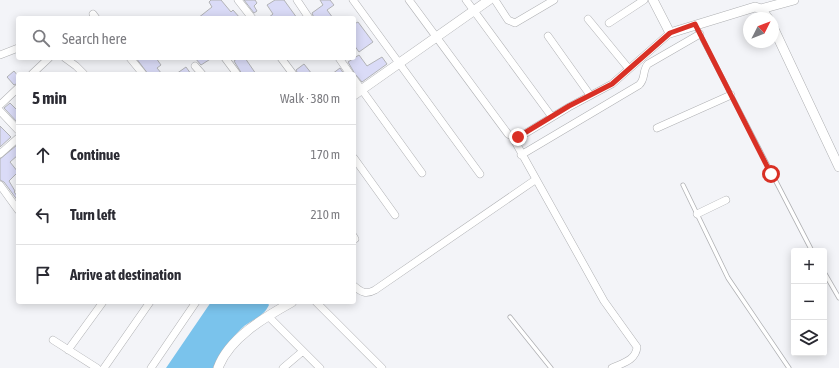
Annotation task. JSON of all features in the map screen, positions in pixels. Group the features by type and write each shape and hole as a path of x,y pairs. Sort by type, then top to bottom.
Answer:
{"street":[{"path":"238,0 250,16"},
{"path":"297,0 308,16"},
{"path":"353,0 480,174"},
{"path":"409,0 508,134 518,137 590,95 612,84 670,33 695,24 756,7 761,9 794,0"},
{"path":"466,0 552,118"},
{"path":"356,94 489,0"},
{"path":"494,0 508,20 515,23 554,0"},
{"path":"609,23 644,0"},
{"path":"653,0 670,33"},
{"path":"588,19 629,69"},
{"path":"521,155 640,85 643,80 644,70 648,64 700,34"},
{"path":"548,36 590,95"},
{"path":"779,41 839,167"},
{"path":"0,55 16,49"},
{"path":"34,72 47,60"},
{"path":"67,60 82,72"},
{"path":"132,60 141,72"},
{"path":"226,60 236,72"},
{"path":"282,60 292,72"},
{"path":"340,60 348,72"},
{"path":"195,66 200,72"},
{"path":"356,82 422,173"},
{"path":"0,105 16,90"},
{"path":"657,128 731,95"},
{"path":"0,111 16,128"},
{"path":"512,136 521,155 604,301 637,347 636,355 612,368"},
{"path":"0,154 16,140"},
{"path":"356,161 395,215"},
{"path":"356,288 365,293 375,290 535,180"},
{"path":"0,185 16,207"},
{"path":"697,214 726,200"},
{"path":"68,350 102,304"},
{"path":"104,368 149,304"},
{"path":"150,368 195,304"},
{"path":"218,368 221,359 245,332 269,317 284,304"},
{"path":"318,304 382,368"},
{"path":"269,317 320,368"},
{"path":"53,340 97,368"},
{"path":"283,368 303,351"}],"lane":[{"path":"695,24 810,248"},
{"path":"683,185 728,278 789,368"},
{"path":"827,277 839,298"},
{"path":"510,317 551,368"}],"water":[{"path":"210,304 269,305 260,316 237,333 213,368 166,368"}],"building":[{"path":"211,0 221,0 231,12 233,10 238,16 201,16 212,7 209,2"},
{"path":"244,0 255,0 257,3 254,6 257,11 254,13"},
{"path":"275,0 284,0 296,16 270,16 273,14 267,5"},
{"path":"320,0 330,0 334,5 327,10 332,16 313,16 312,13 323,5"},
{"path":"358,22 373,42 359,52 356,48 356,23"},
{"path":"359,55 367,66 382,57 387,64 362,82 348,62 356,60 356,57"},
{"path":"138,60 157,60 161,65 157,68 160,72 146,72"},
{"path":"197,60 209,60 201,65"},
{"path":"246,60 255,72 241,72 234,61"},
{"path":"304,64 310,72 297,72 296,70"},
{"path":"186,67 190,72 179,72"},
{"path":"340,68 343,72 335,72"},
{"path":"14,71 16,74 16,84 14,85 7,77"},
{"path":"10,103 16,109 16,121 4,108"},
{"path":"0,126 11,137 0,147"},
{"path":"16,146 16,157 10,162 16,170 16,174 9,181 15,191 16,198 4,182 0,180 0,159"}],"route":[{"path":"518,137 544,123 569,106 612,84 670,33 695,24 771,174"}]}
